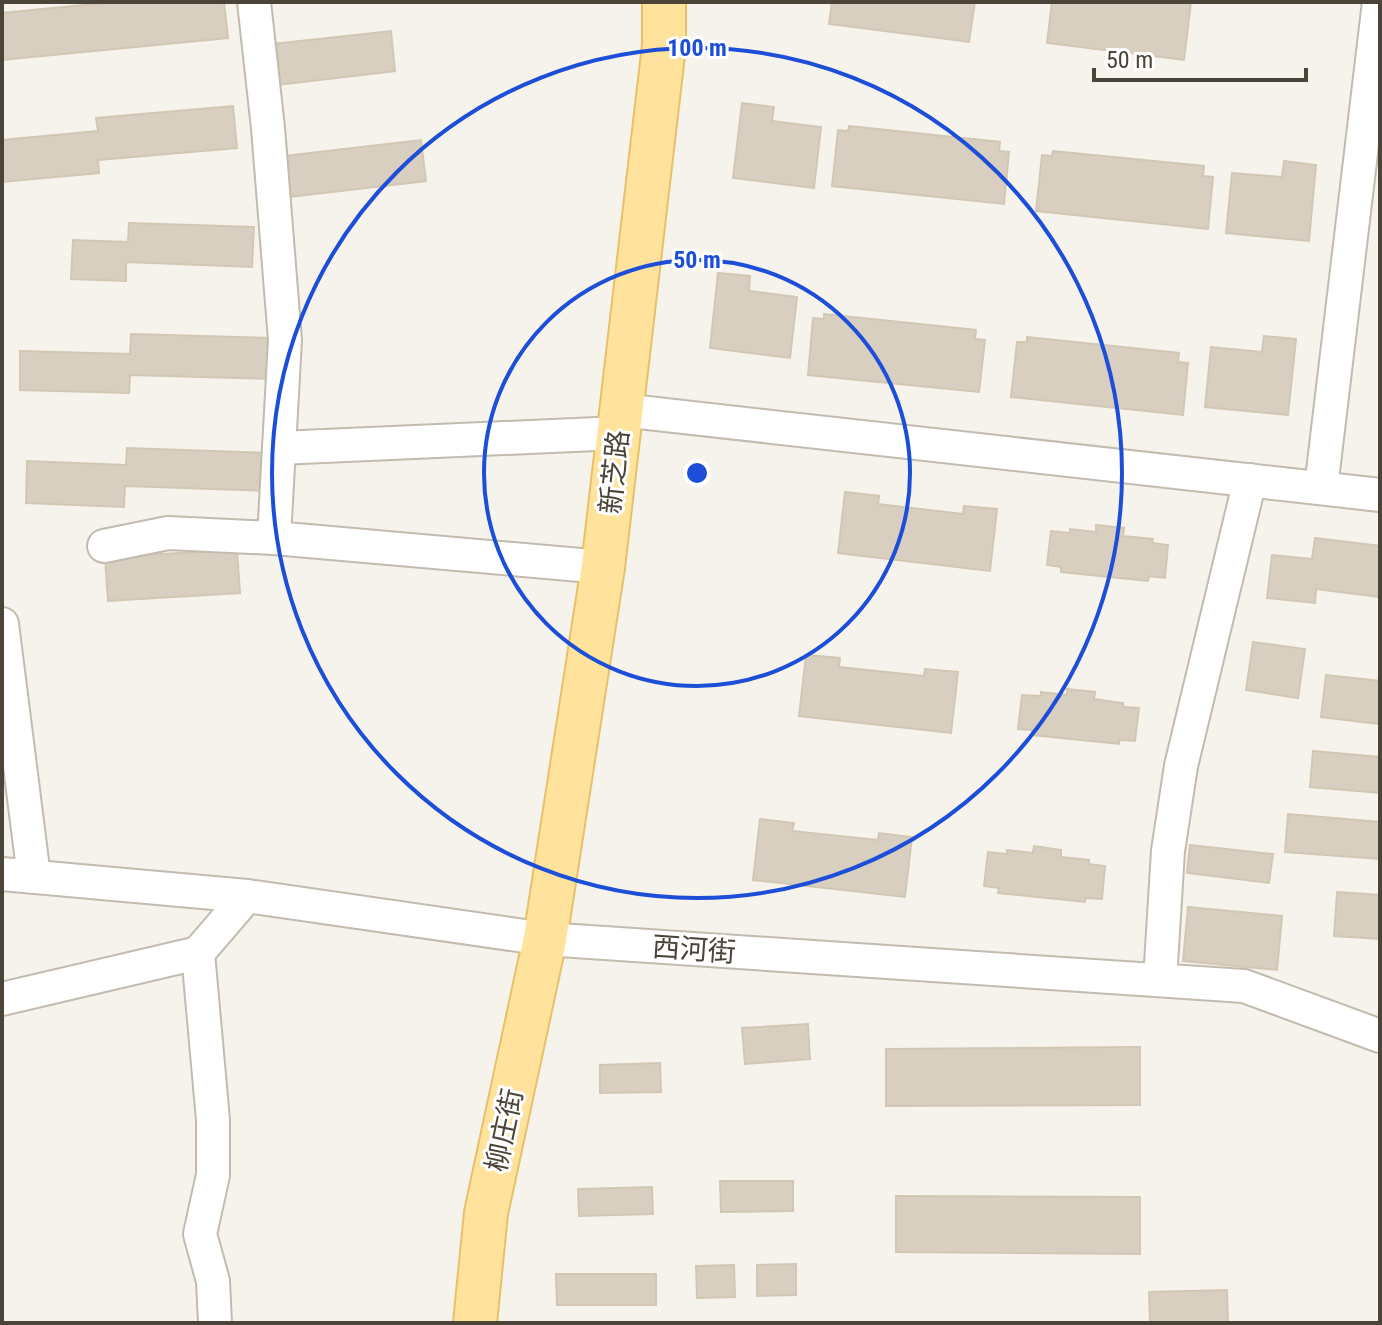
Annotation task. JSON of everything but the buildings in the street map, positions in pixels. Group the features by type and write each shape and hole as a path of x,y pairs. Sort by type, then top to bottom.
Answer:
{"main road":[{"name":"新芝路","path":"545,939 603,567 664,46 664,2"},
{"name":"柳庄街","path":"475,1323 486,1213 545,939"}],"street":[{"path":"254,2 268,128 285,340 274,538"},
{"path":"1321,488 1379,2"},
{"path":"279,448 620,422 1250,480 1380,495"},
{"path":"1160,980 1168,851 1181,766 1250,480"},
{"path":"104,546 168,533 274,538 603,567"},
{"path":"2,624 34,877"},
{"name":"西河街","path":"2,874 247,896 545,939 1244,986 1380,1036"},
{"path":"2,999 198,953 247,896"},
{"path":"198,953 213,1120 213,1175 200,1234 213,1281 215,1323"}]}
